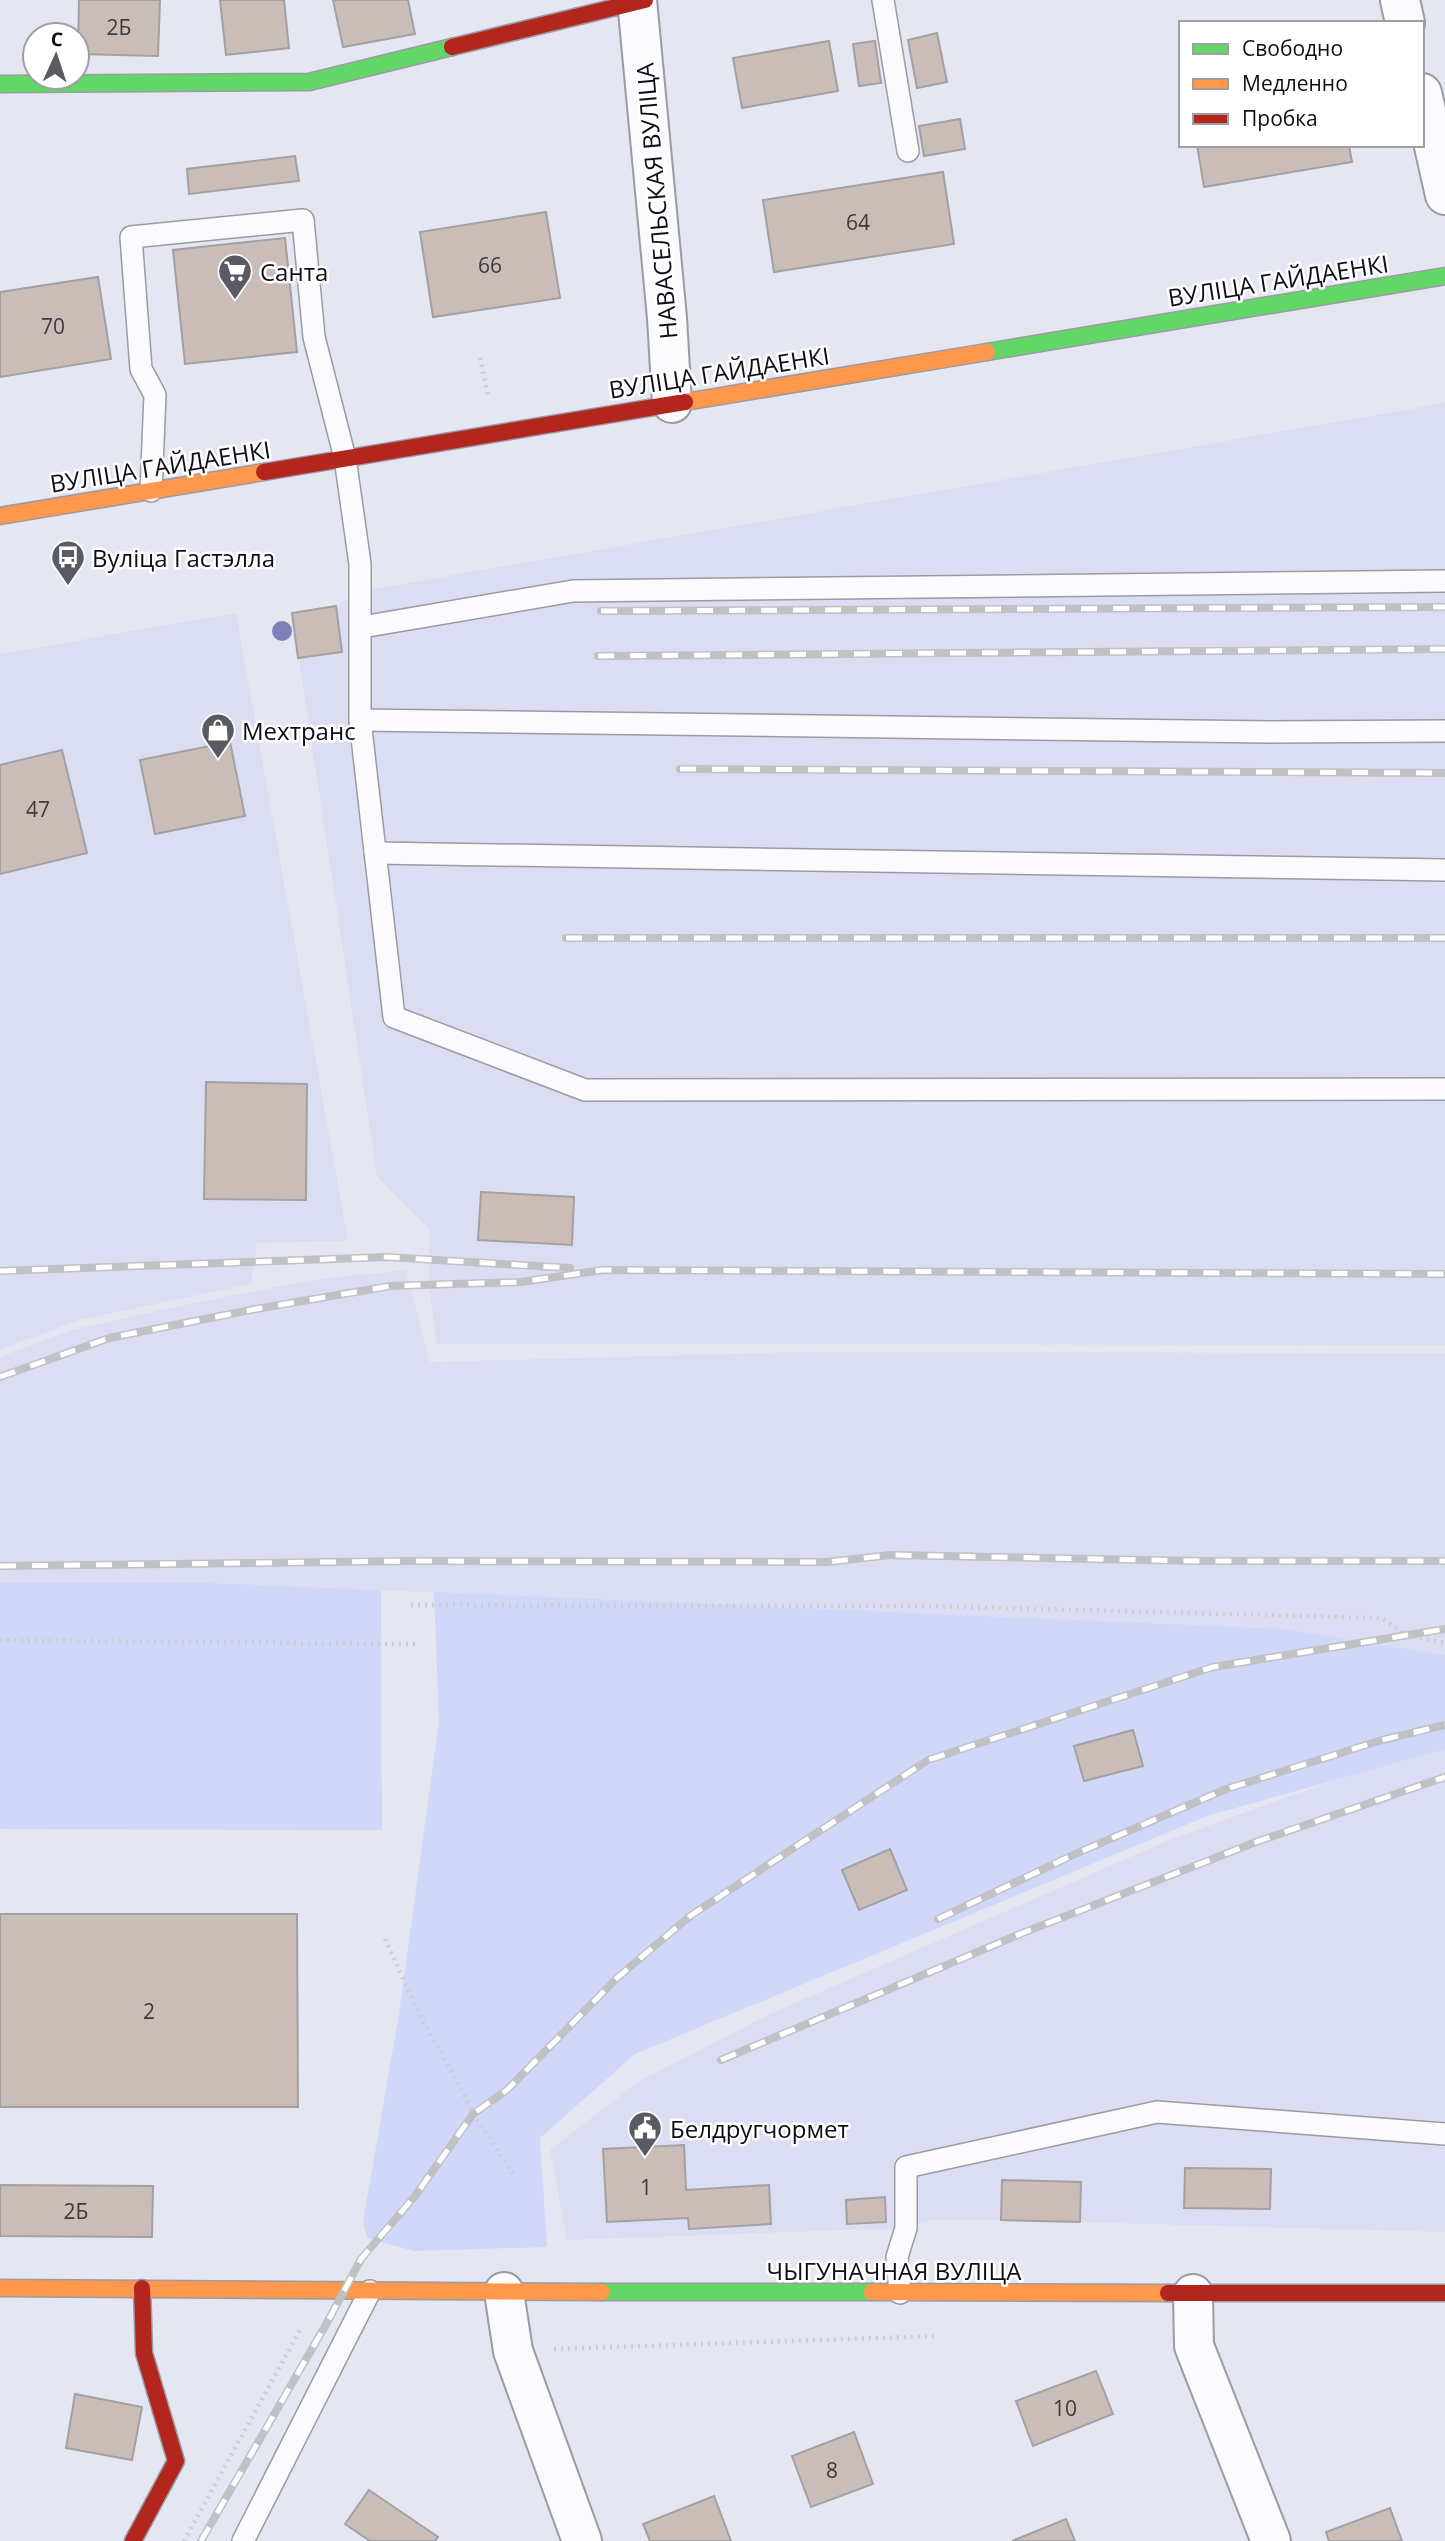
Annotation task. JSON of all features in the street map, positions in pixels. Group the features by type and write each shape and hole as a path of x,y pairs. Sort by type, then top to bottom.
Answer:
{"street":[{"path":"1400,0 1405,21"},
{"path":"0,84 309,82 640,1"},
{"name":"НАВАСЕЛЬСКАЯ ВУЛІЦА","path":"640,1 672,403"},
{"path":"1424,102 1445,195"},
{"name":"ВУЛІЦА ГАЙДАЕНКІ","path":"0,516 1445,276"},
{"name":"ЧЫГУНАЧНАЯ ВУЛІЦА","path":"0,2288 1445,2294"},
{"path":"133,2541 176,2461 144,2353 142,2288"},
{"path":"503,2292 513,2351 582,2541"},
{"path":"1194,2294 1194,2346 1271,2541"}],"lane":[{"path":"883,0 908,151"},
{"path":"151,491 155,395 141,369 131,237 303,220 314,337 345,458 360,564 360,720 394,1017 585,1090 1445,1089"},
{"path":"362,627 573,591 1445,581"},
{"path":"360,720 1269,732 1445,731"},
{"path":"375,853 1445,870"},
{"path":"900,2293 897,2257 905,2228 906,2166 1157,2112 1445,2134"},
{"path":"243,2541 370,2291"}],"path":[{"path":"411,1605 923,1606 1382,1618 1404,1634 1445,1643"},
{"path":"0,1640 418,1644"},
{"path":"385,1939 422,2020 453,2073 473,2115 514,2175"},
{"path":"184,2541 303,2325"},
{"path":"513,2351 938,2336"}],"shaded area":[{"path":"1445,403 1445,1345 437,1344 429,1286 430,1230 377,1176 292,613 336,606 361,591"},
{"path":"236,613 348,1241 257,1243 251,1284 83,1319 0,1349 0,654"},
{"path":"406,1270 430,1362 798,1352 1445,1353 1445,1655 1285,1629 211,1583 0,1583 0,1357 72,1330 175,1307 312,1280"},
{"path":"0,1583 211,1583 381,1590 382,1830 0,1829"},
{"path":"434,1592 1285,1629 1445,1655 1445,1749 1207,1816 635,2054 540,2138 547,2247 414,2251 367,2238 363,2222 399,2014 439,1721"},
{"path":"1445,1747 1445,2232 931,2220 905,2228 567,2240 550,2150 638,2082 770,2014 1172,1839 1385,1762"}],"building":[{"path":"79,0 160,0 158,56 91,54 91,21 79,21"},
{"path":"220,0 284,0 289,48 226,55"},
{"path":"333,0 408,0 415,34 343,47"},
{"path":"937,33 947,82 917,88 908,40"},
{"path":"829,41 838,91 742,108 733,58"},
{"path":"875,41 881,83 859,86 853,44"},
{"path":"960,119 965,149 924,156 919,126"},
{"path":"1197,147 1349,147 1352,162 1204,187"},
{"path":"295,156 299,181 189,194 187,169"},
{"path":"943,172 954,244 774,272 763,200"},
{"path":"546,212 560,298 433,317 420,232"},
{"name":"Санта","path":"285,238 297,352 185,364 173,250"},
{"path":"98,277 111,359 0,377 0,292"},
{"path":"336,606 342,652 298,658 292,613"},
{"path":"230,742 245,816 155,834 140,760"},
{"path":"62,750 87,853 0,874 0,765"},
{"path":"206,1082 307,1084 306,1200 204,1199"},
{"path":"481,1192 574,1197 572,1245 478,1240"},
{"path":"1133,1730 1143,1766 1084,1781 1074,1746"},
{"path":"890,1849 907,1890 859,1910 842,1870"},
{"path":"0,1914 297,1914 298,2107 0,2107"},
{"path":"684,2145 686,2190 769,2185 771,2224 689,2229 688,2218 607,2222 603,2149"},
{"path":"1185,2168 1271,2169 1270,2209 1184,2208"},
{"path":"1002,2180 1081,2182 1080,2222 1001,2220"},
{"path":"0,2185 153,2186 152,2237 0,2236"},
{"path":"885,2197 886,2222 847,2224 846,2200"},
{"path":"1096,2371 1113,2414 1033,2446 1016,2401"},
{"path":"75,2394 142,2407 132,2460 66,2448"},
{"path":"854,2432 873,2484 811,2507 792,2456"},
{"path":"369,2490 438,2537 435,2541 370,2541 345,2524"},
{"path":"714,2496 731,2541 650,2541 643,2524"},
{"path":"1390,2508 1402,2541 1329,2541 1326,2532"},
{"path":"1066,2519 1075,2541 1012,2541"}],"railway":[{"path":"601,611 1445,607"},
{"path":"598,656 1445,649"},
{"path":"680,769 1445,773"},
{"path":"566,938 1445,938"},
{"path":"0,1271 387,1257 570,1268"},
{"path":"0,1377 109,1338 256,1309 390,1286 521,1282 602,1270 1445,1274"},
{"path":"0,1566 411,1561 827,1562 891,1555 1199,1561 1445,1561"},
{"path":"201,2541 361,2259 415,2196 473,2114 507,2090 617,1978 690,1916 928,1760 1213,1667 1445,1629"},
{"path":"938,1919 1075,1854 1226,1789 1382,1740 1445,1725"},
{"path":"721,2060 1025,1932 1256,1842 1445,1777"}],"traffic: fast":[{"path":"0,84 309,82 452,47"},
{"path":"987,352 1445,276"},
{"path":"602,2292 872,2292"}],"traffic: slow":[{"path":"685,402 987,352"},
{"path":"0,516 264,472"},
{"path":"0,2288 602,2292"},
{"path":"872,2292 1168,2293"}],"traffic: jam":[{"path":"452,47 645,0"},
{"path":"264,472 685,402"},
{"path":"133,2541 176,2461 144,2353 142,2288"},
{"path":"1168,2293 1445,2293"}],"place":[{"name":"Санта","path":"235,301"},
{"name":"Вуліца Гастэлла","path":"68,587"},
{"name":"Мехтранс","path":"218,760"},
{"name":"Белдругчормет","path":"645,2158"}]}
